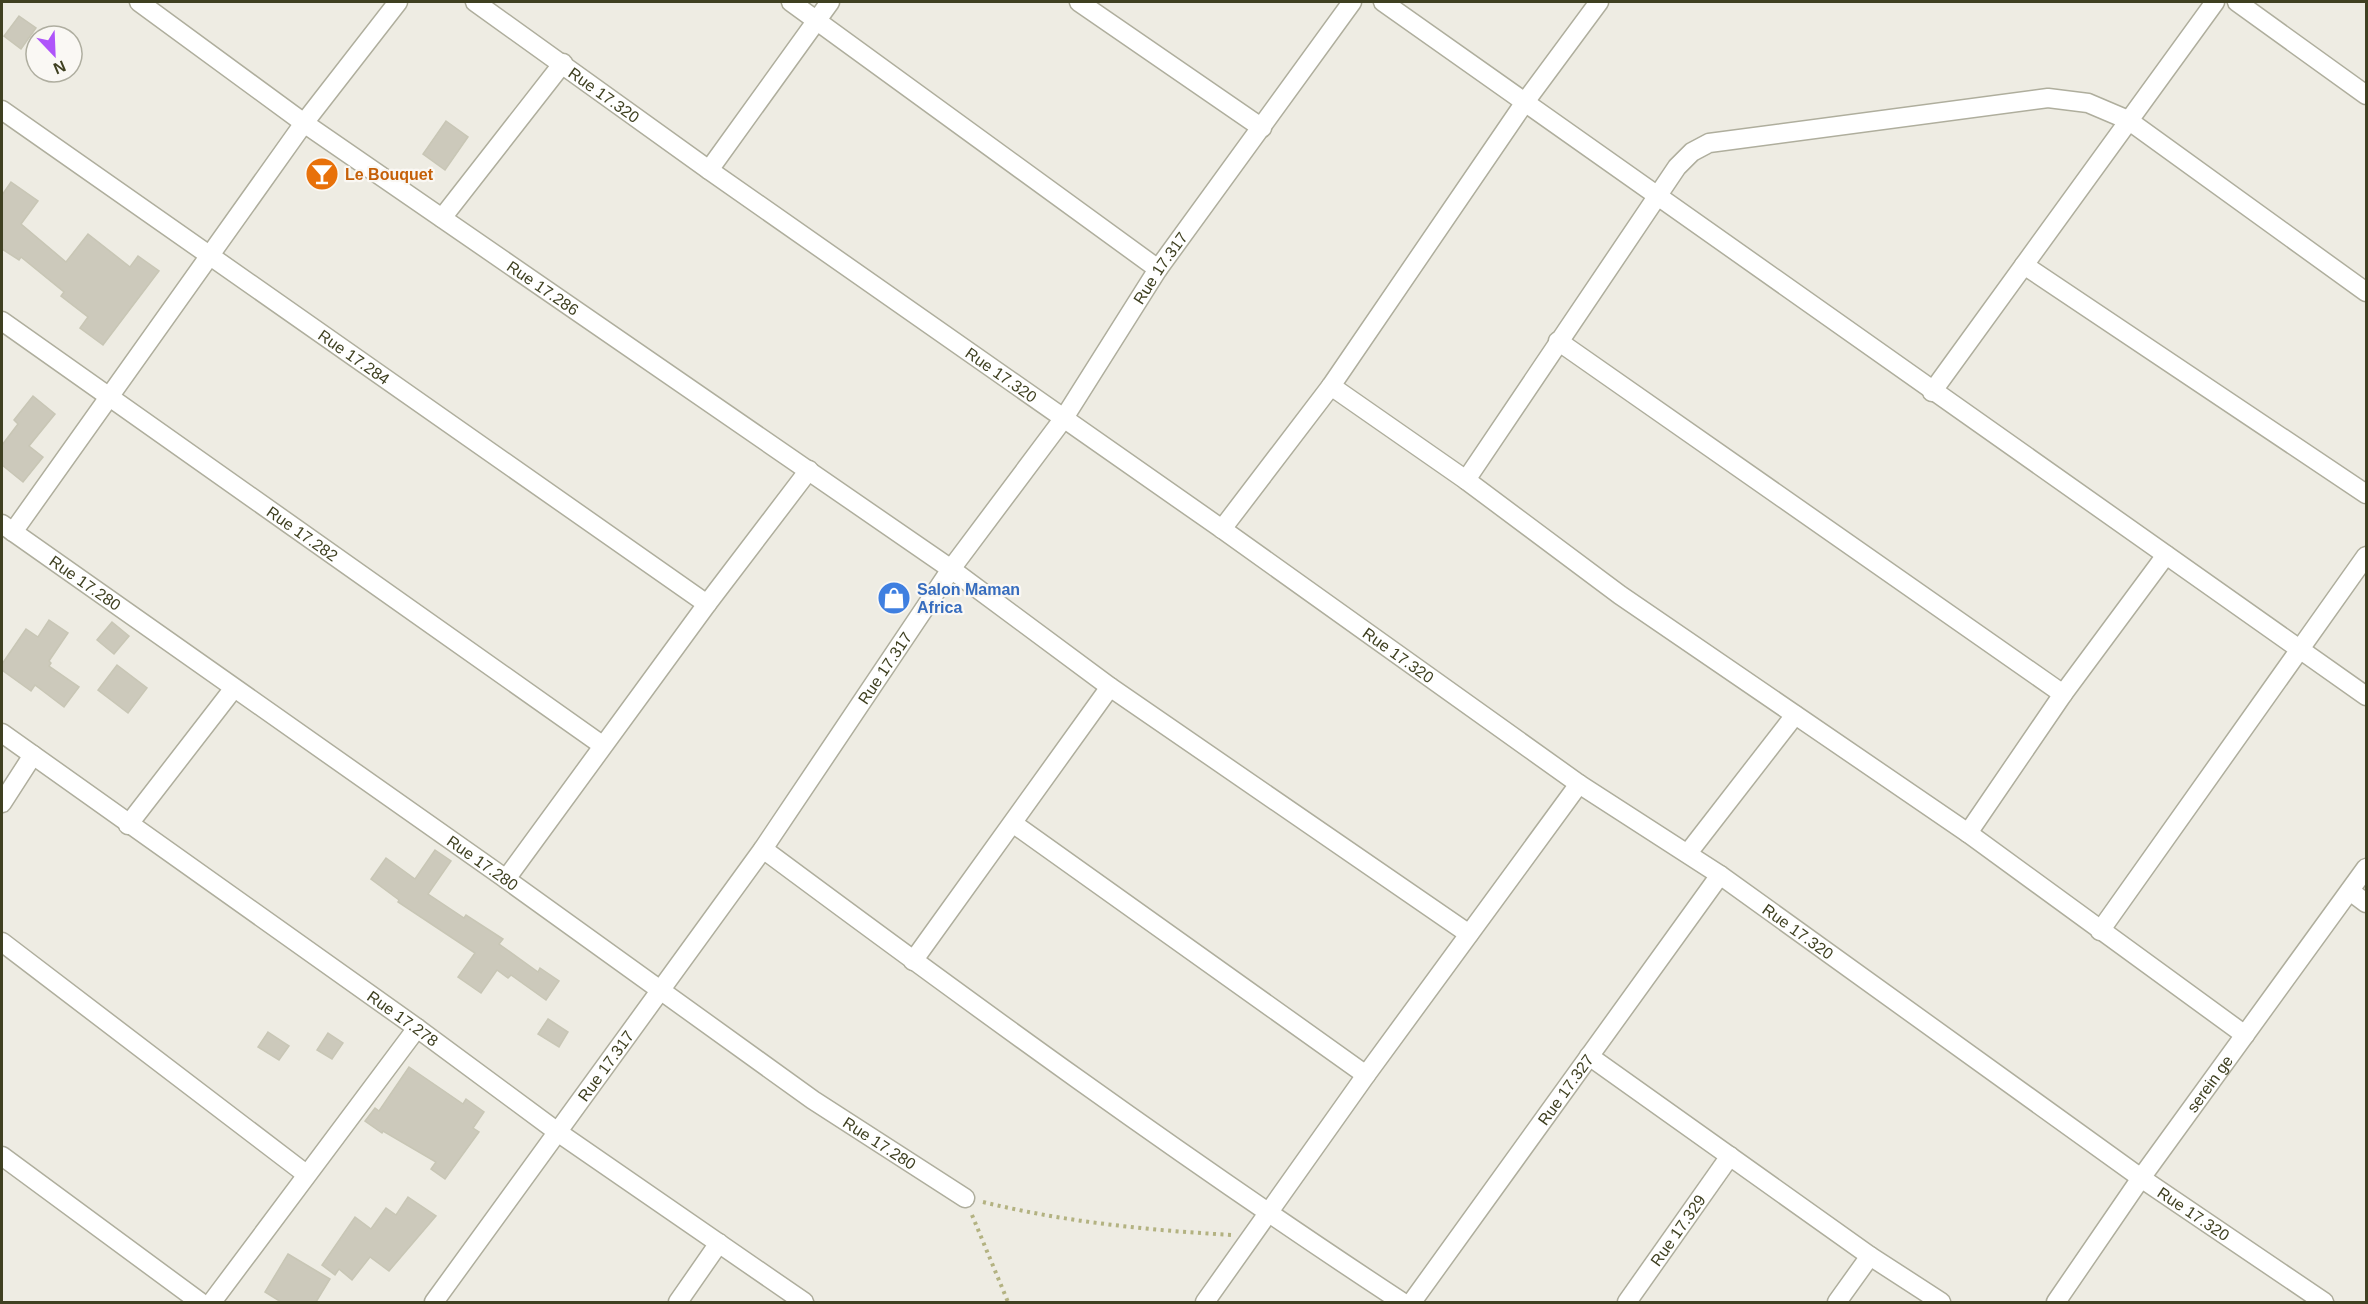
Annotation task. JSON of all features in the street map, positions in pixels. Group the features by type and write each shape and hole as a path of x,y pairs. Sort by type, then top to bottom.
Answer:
{"street":[{"name":"Rue 17.286","path":"139,2 304,123 809,470 951,569 1110,687 1469,934"},
{"path":"7,528 110,398 304,123 398,2"},
{"name":"Rue 17.320","path":"475,2 709,170 1222,529 1579,784 1689,853 2312,1299"},
{"path":"791,2 1158,269"},
{"path":"709,170 830,2"},
{"path":"1079,2 1262,128"},
{"name":"Rue 17.317","path":"434,1302 559,1133 763,849 951,569 1064,418 1158,269 1352,2"},
{"path":"1383,2 1932,392 2367,696"},
{"path":"1222,529 1332,386 1525,102 1599,2"},
{"path":"1932,392 2215,2"},
{"path":"2237,2 2367,95"},
{"path":"442,218 563,63"},
{"path":"1466,480 1677,167 1692,152 1709,143 2048,98 2088,103 2128,120 2367,292"},
{"name":"Rue 17.284","path":"2,110 707,604"},
{"path":"2024,265 2367,494"},
{"name":"Rue 17.282","path":"2,321 602,745"},
{"path":"1558,341 2063,694"},
{"path":"1332,386 1466,480 1620,595 1968,833 2245,1035"},
{"path":"506,879 602,745 809,470"},
{"name":"Rue 17.280","path":"7,528 506,879 813,1100 965,1198"},
{"path":"1968,833 2063,694 2166,555"},
{"path":"2100,931 2367,556"},
{"path":"914,961 1110,687"},
{"path":"128,825 234,688"},
{"path":"1689,853 1795,715"},
{"name":"Rue 17.278","path":"2,733 128,825 417,1028 559,1133 804,1302"},
{"path":"2,803 33,755"},
{"path":"1205,1302 1366,1075 1579,784"},
{"path":"1014,824 1366,1075"},
{"path":"763,849 914,961 1267,1214 1402,1302"},
{"name":"serein ge","path":"2055,1302 2141,1178 2367,868"},
{"name":"Rue 17.327","path":"1412,1302 1720,875"},
{"path":"2350,891 2367,903"},
{"path":"2,942 306,1174"},
{"path":"212,1302 417,1028"},
{"path":"1589,1056 1870,1256 1941,1302"},
{"path":"2,1156 200,1302"},
{"name":"Rue 17.329","path":"1627,1302 1730,1156"},
{"path":"678,1302 719,1243"},
{"path":"1837,1302 1870,1256"}],"path":[{"path":"965,1198 1041,1216 1094,1225 1251,1236"},
{"path":"965,1198 1008,1302"}],"building":[{"path":"19,16 30,24 24,24 24,45 21,49 4,36"},
{"path":"446,121 468,137 445,170 423,154"},
{"path":"11,182 38,201 21,224 66,262 88,234 130,267 138,256 159,271 103,345 80,328 88,317 61,296 64,292 21,257 19,260 2,249 2,195"},
{"path":"33,396 55,414 29,446 43,457 23,482 2,465 2,445 18,424 14,420"},
{"path":"49,620 68,633 49,661 51,663 49,666 79,687 64,707 35,685 31,691 2,670 2,664 26,629 38,637"},
{"path":"112,622 129,636 114,654 97,640"},
{"path":"117,665 147,688 128,713 98,690"},
{"path":"435,850 451,861 428,894 464,918 466,915 503,939 499,944 538,972 540,968 559,981 546,1000 511,975 508,978 497,970 481,993 458,977 475,953 398,902 399,900 371,879 386,858 415,879"},
{"path":"548,1019 568,1032 559,1047 538,1034"},
{"path":"268,1032 289,1046 279,1060 258,1047"},
{"path":"328,1033 343,1043 332,1059 317,1050"},
{"path":"409,1067 463,1104 466,1099 484,1112 473,1128 479,1132 445,1179 431,1169 436,1162 383,1131 382,1133 365,1121 375,1108 379,1111"},
{"path":"408,1197 436,1216 389,1271 370,1257 352,1280 339,1269 335,1275 322,1265 355,1217 371,1229 386,1208 396,1215"},
{"path":"288,1254 330,1279 316,1302 281,1302 265,1292"}],"place":[{"name":"Le Bouquet","path":"322,174"},
{"name":"Salon Maman Africa","path":"894,598"}]}
